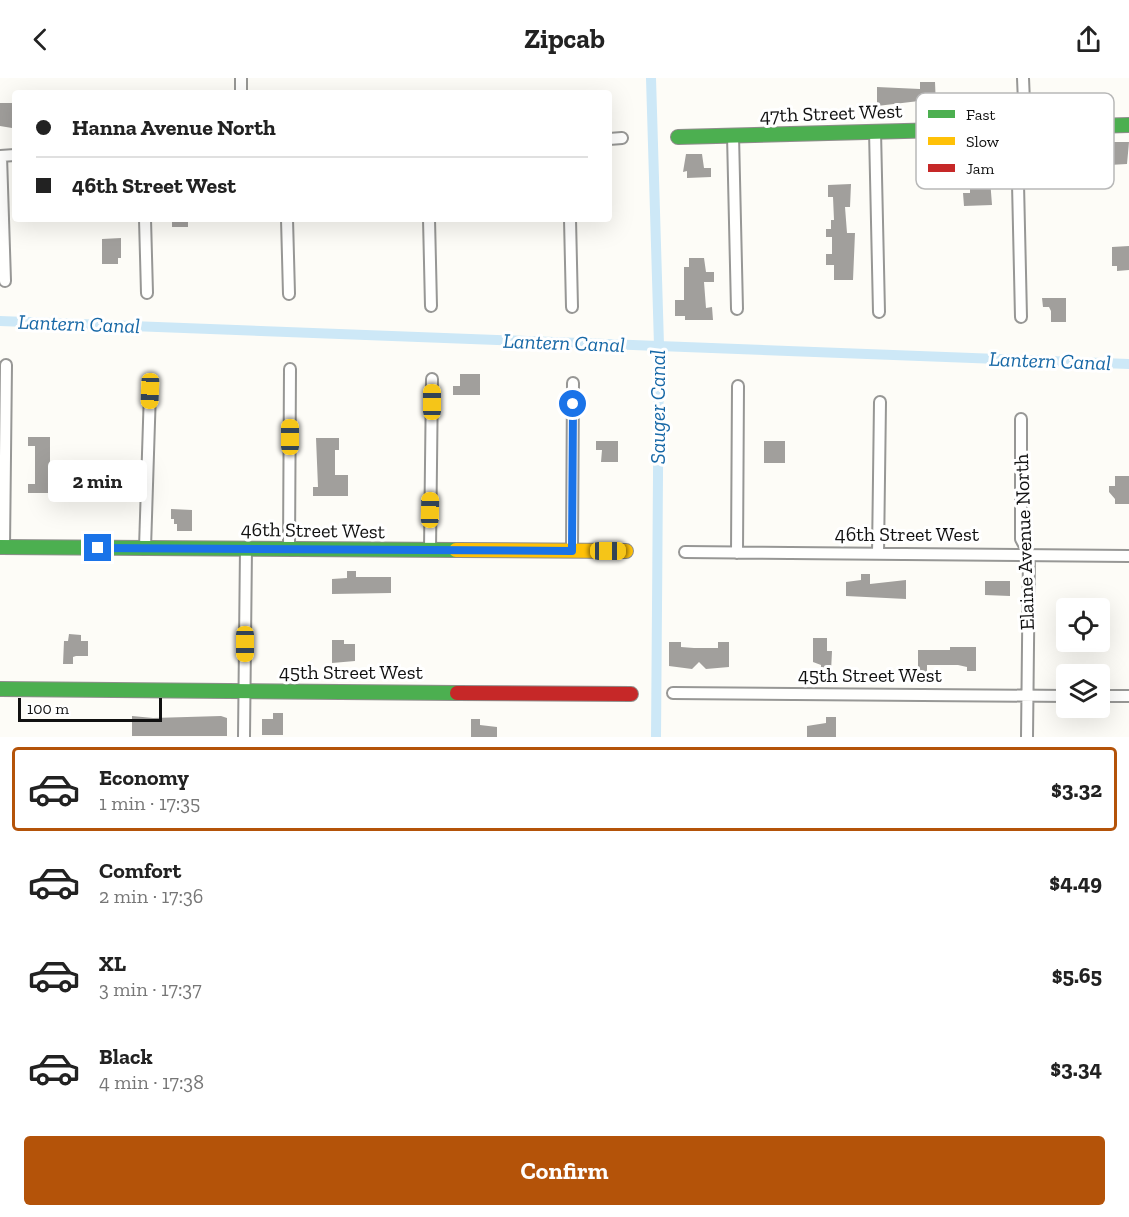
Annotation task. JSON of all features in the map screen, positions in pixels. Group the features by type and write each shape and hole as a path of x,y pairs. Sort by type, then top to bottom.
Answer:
{"street":[{"path":"1023,78 1024,93"},
{"name":"47th Street West","path":"1114,125 1129,125"},
{"name":"47th Street West","path":"678,137 916,130"},
{"path":"875,131 879,312"},
{"path":"734,135 737,309"},
{"path":"612,139 622,138"},
{"path":"1,156 5,281"},
{"path":"1018,189 1021,317"},
{"path":"145,222 147,293"},
{"path":"287,222 289,294"},
{"path":"429,222 431,306"},
{"path":"570,222 572,307"},
{"path":"2,547 6,365"},
{"path":"289,549 290,369"},
{"path":"430,550 432,379"},
{"path":"572,551 573,383"},
{"path":"737,553 738,386"},
{"path":"145,548 150,391"},
{"path":"878,554 880,402"},
{"name":"Elaine Avenue North","path":"1021,419 1021,539 1029,554 1027,737"},
{"name":"46th Street West","path":"2,547 626,552"},
{"path":"244,737 246,548"},
{"name":"46th Street West","path":"685,552 1129,555"},
{"name":"45th Street West","path":"0,689 631,694"},
{"name":"45th Street West","path":"673,693 1056,696"},
{"path":"1110,696 1129,696"}],"building":[{"path":"920,82 935,82 935,93 916,93 916,101 877,106 877,87 920,89"},
{"path":"0,103 12,103 12,128 0,126"},
{"path":"1114,142 1129,142 1127,164 1114,165"},
{"path":"686,154 702,154 704,168 711,168 711,177 687,178 687,171 683,172"},
{"path":"851,184 850,207 845,207 847,233 855,233 853,280 834,280 834,265 826,265 826,254 832,254 832,237 826,237 826,229 831,229 831,220 834,220 833,197 828,197 828,185"},
{"path":"970,189 991,189 992,205 964,206 963,193 970,193"},
{"path":"172,222 188,222 188,227 172,227"},
{"path":"121,238 121,258 118,258 118,264 102,264 102,239"},
{"path":"1129,246 1129,270 1117,271 1117,266 1112,266 1112,247"},
{"path":"689,258 704,258 706,272 714,272 714,282 704,282 706,308 712,307 713,320 685,320 685,316 675,316 675,300 684,300 684,267 689,267"},
{"path":"1042,298 1066,298 1066,322 1051,322 1051,311 1049,307 1043,307"},
{"path":"460,374 480,374 480,395 453,395 453,386 460,386"},
{"path":"28,437 50,437 50,472 55,472 54,493 28,493 28,484 35,484 35,446 28,446"},
{"path":"316,438 339,438 339,450 335,450 335,475 348,475 348,496 313,496 313,487 318,487"},
{"path":"596,441 618,441 618,462 601,462 602,450 596,450"},
{"path":"764,441 785,441 785,463 764,463"},
{"path":"1115,476 1129,476 1129,504 1115,504 1115,499 1109,492 1109,486 1115,486"},
{"path":"171,509 192,510 192,531 177,531 177,524 174,524 174,519 171,519"},
{"path":"347,571 356,571 356,577 391,577 391,593 332,594 332,579 347,578"},
{"path":"861,574 870,574 870,584 906,580 906,599 846,596 846,582 861,580"},
{"path":"985,581 1010,581 1010,596 985,595"},
{"path":"69,634 81,635 81,641 88,641 88,656 76,656 73,657 73,664 63,664 64,641 68,641"},
{"path":"813,638 827,638 827,651 832,651 831,672 821,672 821,665 813,662"},
{"path":"332,640 344,640 344,644 355,644 355,661 332,663"},
{"path":"669,642 681,642 681,647 718,648 718,642 729,642 729,667 706,669 699,662 692,669 669,666"},
{"path":"950,647 976,647 976,671 967,671 967,667 958,665 927,665 927,672 918,672 918,650 950,650"},
{"path":"273,713 283,713 283,735 262,735 262,719 273,719"},
{"path":"132,716 153,718 221,716 227,718 227,736 132,736"},
{"path":"826,717 836,717 836,737 807,737 807,726 826,723"},
{"path":"471,719 480,719 480,725 497,727 497,737 471,737"}],"waterway":[{"name":"Sauger Canal","path":"651,78 659,345 656,737"},
{"name":"Lantern Canal","path":"0,321 1129,364"}],"traffic: fast":[{"path":"1114,125 1129,125"},
{"path":"678,137 916,131"},
{"path":"0,547 456,550"},
{"path":"0,689 457,693"}],"traffic: slow":[{"path":"456,550 626,551"}],"traffic: jam":[{"path":"457,693 631,694"}],"route":[{"path":"98,548 572,551 573,404"}]}
